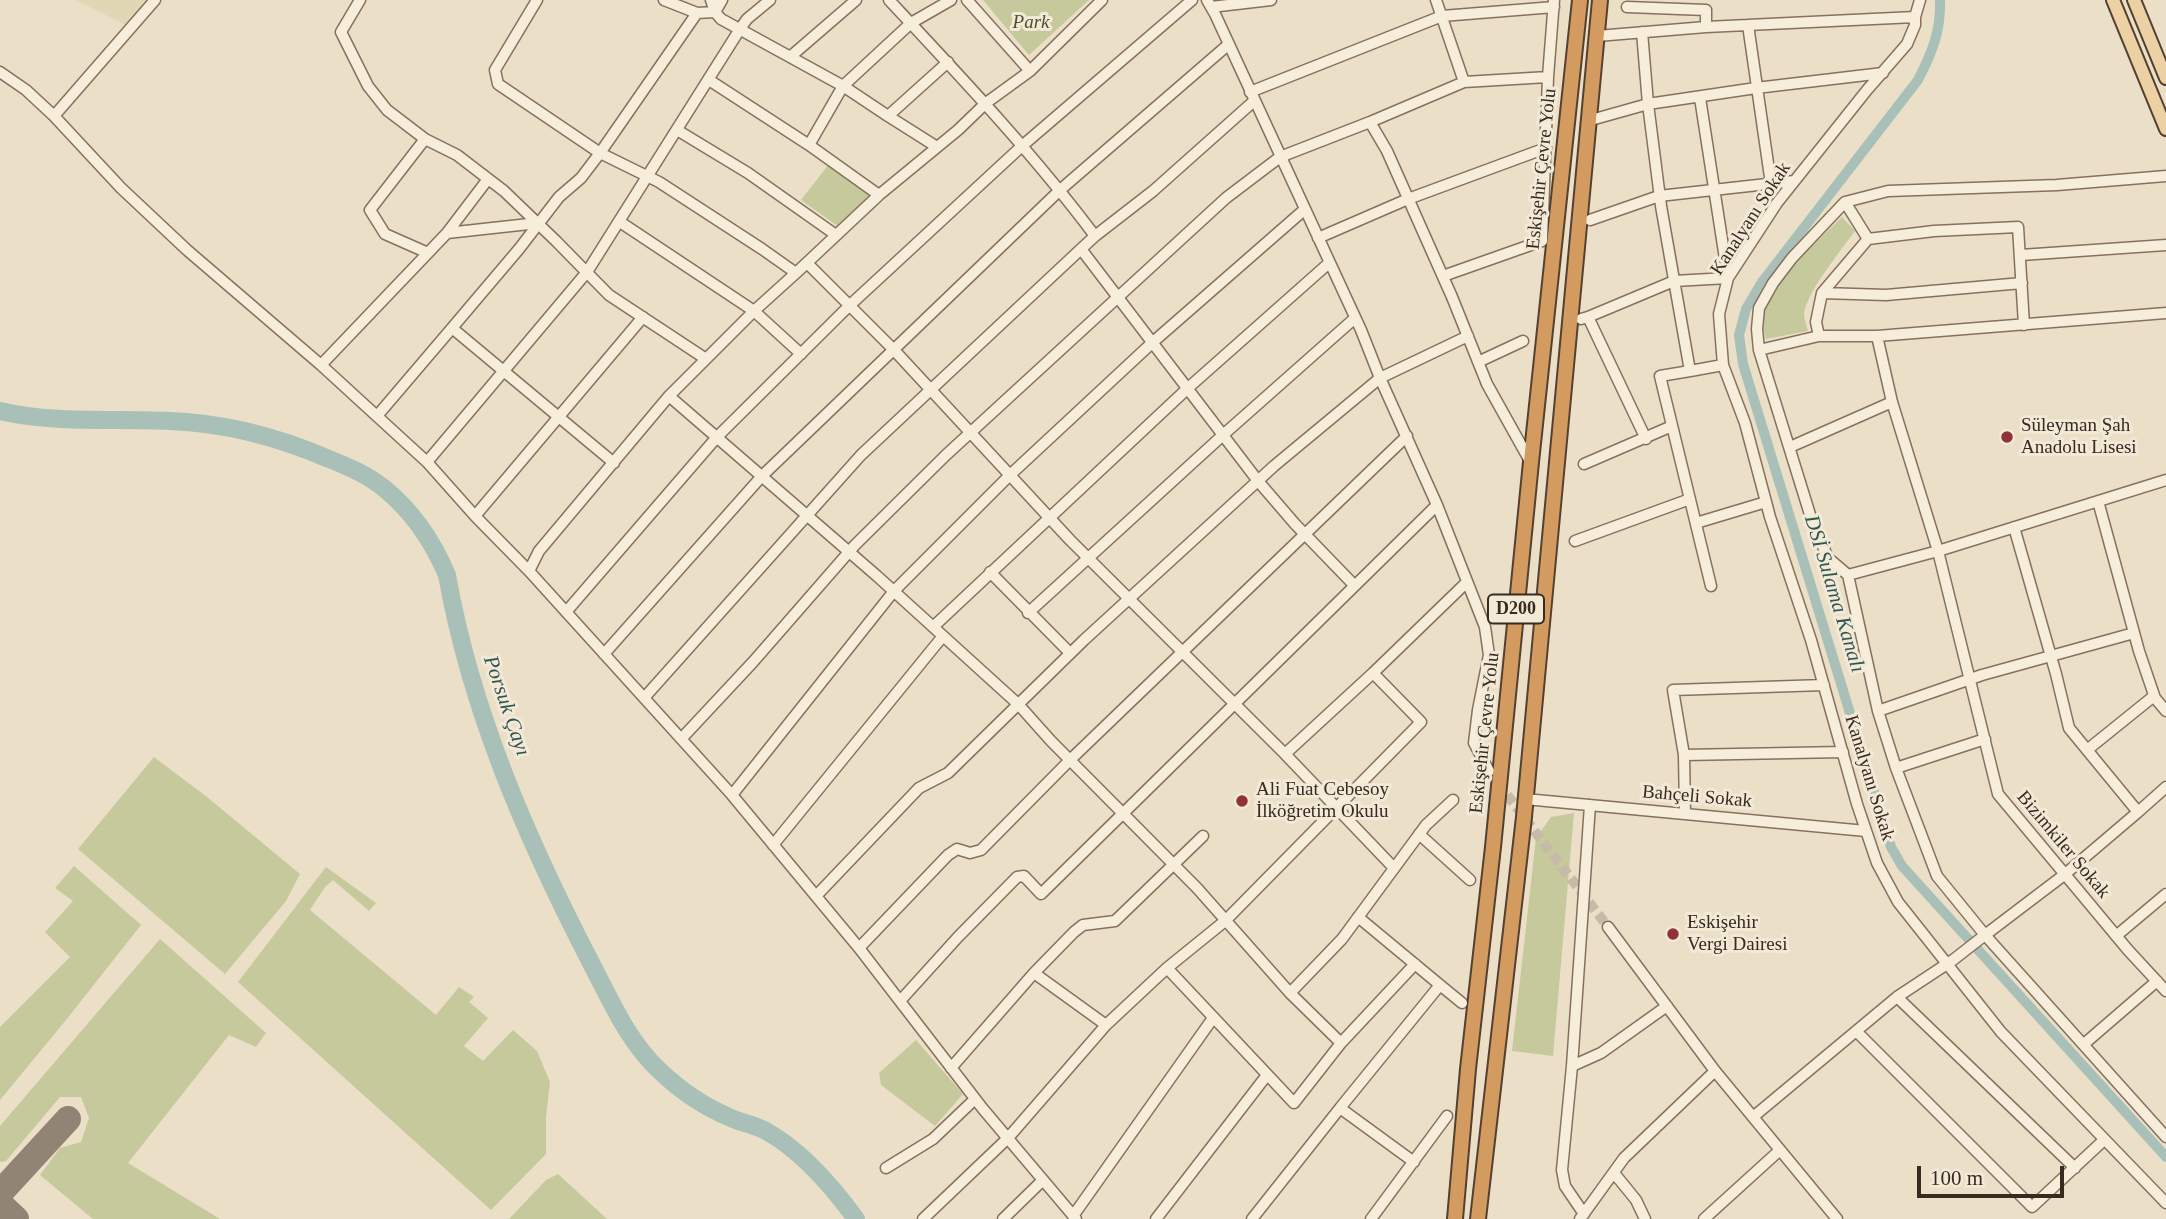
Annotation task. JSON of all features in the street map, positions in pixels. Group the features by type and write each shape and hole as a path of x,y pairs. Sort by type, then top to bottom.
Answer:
{"highway":[{"name":"Eskişehir Çevre Yolu","path":"1455,1219 1468,1069 1580,0"},
{"name":"D200","path":"1478,1219 1525,799 1591,120 1600,0"}],"main road":[{"path":"2113,0 2166,130"},
{"path":"2134,0 2166,78"}],"street":[{"path":"54,116 155,0"},
{"path":"360,0 341,32 368,86 387,110 425,139 457,155 488,179 538,223 609,295 706,359"},
{"path":"537,0 495,70 498,84 600,153 649,176 796,273"},
{"path":"664,0 696,13 715,12"},
{"path":"710,0 721,19 843,86 937,147"},
{"path":"715,12 722,0"},
{"path":"427,462 587,272 740,29 747,19 770,0"},
{"path":"790,57 856,0"},
{"path":"888,0 986,103 1095,236"},
{"path":"809,145 843,86 911,23 951,0"},
{"path":"967,0 1030,71"},
{"path":"529,571 539,551 669,396 754,311 879,195 986,103 1030,71 1102,0"},
{"path":"566,612 717,437 849,306 1022,146 1192,0"},
{"path":"1271,0 1209,3 1355,318 1437,505 1485,627 1489,656 1474,743 1489,771"},
{"path":"1436,0 1464,82"},
{"name":"Kanalyanı Sokak","path":"1920,0 1915,25 1907,44 1777,203 1728,278 1718,314 1723,365 1745,423 1766,502 1811,640 1877,863 1898,902 1949,962 2001,1032 2166,1203"},
{"path":"644,698 860,454 1095,236 1153,191 1252,96 1442,16 1554,4 1548,77 1542,241 1443,276"},
{"path":"1627,7 1706,10 1706,27"},
{"path":"377,416 559,197 581,178 696,13"},
{"path":"1597,36 1706,27 1915,17"},
{"path":"1748,25 1771,184"},
{"path":"1643,32 1648,104 1660,196 1690,371"},
{"path":"604,654 762,476 1060,190 1229,44"},
{"path":"888,116 948,62"},
{"path":"0,72 26,90 54,116 121,188 187,250 321,365 427,462 732,795 859,948 975,1099 1074,1217 1213,1018"},
{"path":"1591,120 1648,104 1883,73"},
{"path":"682,738 849,552 970,433 1226,198 1280,156 1464,82 1548,77"},
{"path":"709,80 809,145 879,195"},
{"path":"1646,439 1584,318 1674,281 1728,278 1700,98"},
{"path":"1370,122 1388,151 1487,384 1531,462"},
{"path":"677,130 748,173 836,234"},
{"path":"425,139 370,211 385,234 428,253"},
{"path":"1318,238 1408,199 1546,148"},
{"path":"2166,176 2057,185 1888,191 1845,202 1791,258 1773,283 1759,308 1757,329 1759,350 1812,521 1828,558 1848,575 1878,711 1896,768 1937,876 1982,938 2084,1044 2166,1137"},
{"path":"321,365 447,233 488,179"},
{"path":"1590,220 1660,196 1794,181"},
{"path":"1845,202 1868,239"},
{"path":"732,795 894,592 1010,475 1153,342 1304,210"},
{"path":"620,222 754,311 801,354"},
{"path":"447,233 538,223"},
{"path":"1819,336 1816,322 1822,293 1868,239 1934,231 2018,226 2024,325"},
{"path":"2021,255 2166,245"},
{"path":"1081,249 1258,481 1354,585"},
{"path":"933,627 1188,388 1329,263"},
{"path":"807,264 893,349 1088,559 1285,754 1394,868"},
{"path":"1822,293 1886,295 2022,283"},
{"path":"1759,350 1819,336 1877,336 2166,313"},
{"path":"475,516 643,317"},
{"path":"1028,613 1355,318"},
{"path":"452,328 614,463"},
{"path":"816,896 919,788 948,773 1070,653 1258,481 1380,378 1468,336"},
{"name":"Bizimkiler Sokak","path":"1877,336 1892,402 1938,551 1998,794 2116,936 2166,991"},
{"path":"1478,362 1523,341"},
{"path":"1711,586 1660,376 1723,365"},
{"path":"669,396 849,552 1018,704 1174,865 1290,993 1340,1043"},
{"path":"1790,447 1892,402"},
{"path":"1584,464 1672,426"},
{"path":"859,948 948,855 957,849 970,853 981,850 1070,760 1407,436"},
{"path":"1848,575 1938,551 2166,480"},
{"path":"1575,541 1690,499"},
{"path":"2098,501 2154,696 2166,712"},
{"path":"1696,523 1766,502"},
{"path":"900,1001 1017,877 1024,876 1041,894 1437,505"},
{"path":"2014,527 2069,727 2138,812"},
{"path":"990,572 1070,653"},
{"path":"1285,754 1467,582"},
{"path":"1878,711 1970,679 2134,633"},
{"path":"773,845 943,636"},
{"path":"923,1219 1008,1138 1106,1025 1167,968 1225,921 1421,722 1373,673"},
{"path":"1685,813 1684,755 1673,690 1824,685"},
{"path":"2087,750 2154,696"},
{"path":"1896,768 1985,739"},
{"path":"1684,755 1843,752"},
{"path":"1753,1117 1897,997 1982,938 2064,875 2166,788"},
{"name":"Bahçeli Sokak","path":"1525,799 1866,831"},
{"path":"1290,993 1342,939 1426,825 1453,800"},
{"path":"1590,804 1562,1170 1565,1186 1582,1216 1624,1158 1715,1071"},
{"path":"1419,834 1470,880"},
{"path":"951,1068 1034,973 1083,925 1115,921 1203,835"},
{"path":"2116,936 2166,894"},
{"path":"1358,917 1462,1003"},
{"path":"1608,927 1715,1071 1834,1218"},
{"path":"1167,968 1294,1103 1340,1043 1415,964"},
{"path":"1034,973 1106,1025"},
{"path":"2084,1044 2157,981"},
{"path":"1252,1219 1440,985"},
{"path":"1897,997 2075,1168"},
{"path":"1572,1066 1601,1053 1667,1006"},
{"path":"1856,1031 2032,1207 2104,1140"},
{"path":"1156,1219 1267,1076"},
{"path":"886,1168 933,1139 975,1099"},
{"path":"1340,1108 1414,1162"},
{"path":"1371,1219 1447,1116"},
{"path":"1704,1219 1780,1150"},
{"path":"1614,1173 1636,1200 1645,1219"},
{"path":"1003,1219 1043,1180"}],"shaded area":[{"path":"76,0 155,0 131,28"}],"green space":[{"name":"Park","path":"983,0 1089,0 1029,55"},
{"path":"829,164 875,193 839,227 801,200"},
{"path":"1842,217 1855,231 1825,271 1806,305 1804,314 1808,331 1766,339 1763,315 1771,295 1799,259"},
{"path":"154,757 300,874 286,901 225,974 78,849"},
{"path":"1574,813 1553,1056 1512,1051 1536,838 1551,817"},
{"path":"74,866 141,925 0,1100 0,1027 70,957 45,932 73,901 55,888"},
{"path":"326,867 376,903 369,911 333,880 310,910 436,1015 459,987 474,997 469,1002 488,1018 464,1046 483,1061 513,1030 537,1051 550,1082 546,1154 491,1210 238,982"},
{"path":"160,939 266,1033 256,1047 229,1035 128,1163 220,1219 93,1219 40,1175 60,1148 81,1142 89,1118 81,1097 60,1097 6,1161 0,1162 0,1126"},
{"path":"916,1040 963,1094 935,1126 881,1085 879,1073"},
{"path":"558,1174 607,1219 509,1219 546,1180"}],"waterway":[{"name":"DSİ Sulama Kanalı","path":"1940,0 1935,42 1918,80 1762,282 1746,309 1739,335 1743,364 1891,847 1902,866 2166,1157"},
{"name":"Porsuk Çayı","path":"0,411 42,418 191,422 251,432 344,465 372,480 395,498 421,528 447,575 457,626 486,725 523,821 567,915 629,1034 649,1060 685,1092 721,1114 766,1131 792,1149 837,1194 856,1219"}],"taxiway":[{"path":"0,1193 68,1119"},
{"path":"0,1204 16,1219"}],"tunnel":[{"path":"1498,783 1608,927"}],"place":[{"name":"Süleyman Şah Anadolu Lisesi","path":"2007,437"},
{"name":"Ali Fuat Cebesoy İlköğretim Okulu","path":"1242,801"},
{"name":"Eskişehir Vergi Dairesi","path":"1673,934"}]}
